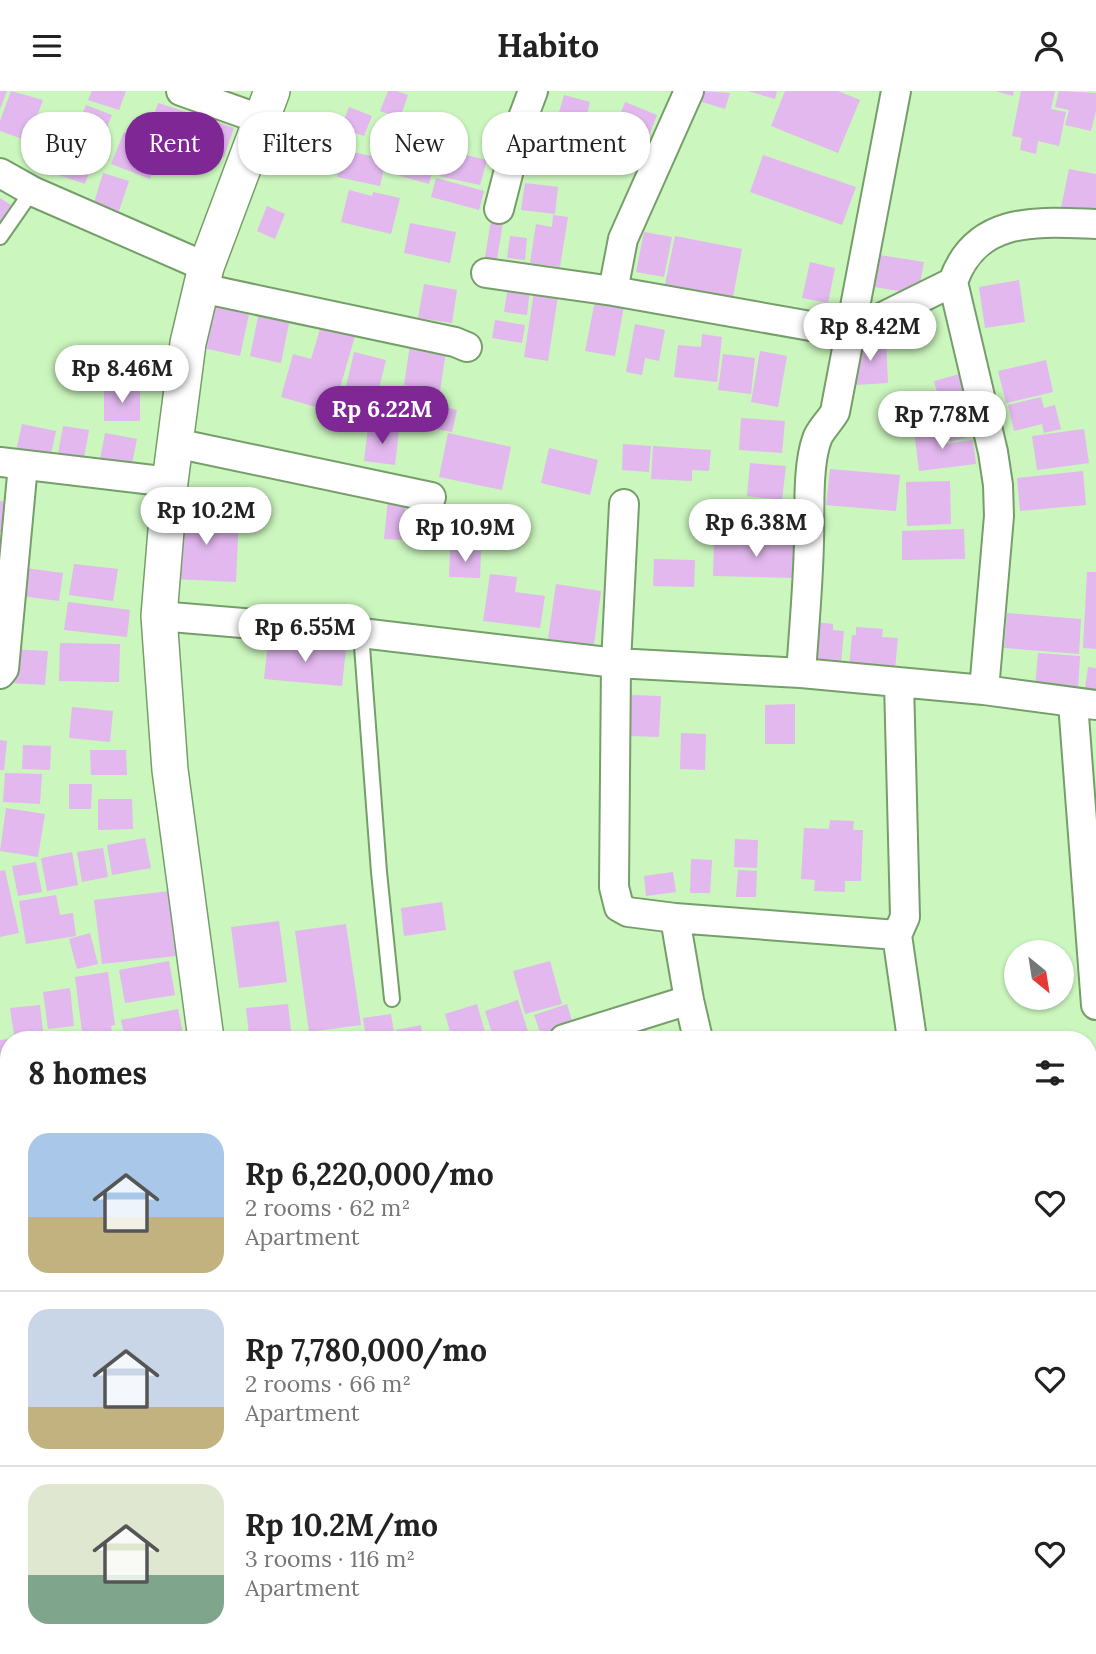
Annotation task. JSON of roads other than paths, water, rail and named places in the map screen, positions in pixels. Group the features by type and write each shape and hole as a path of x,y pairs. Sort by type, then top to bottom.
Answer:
{"street":[{"path":"181,91 266,105 203,277 188,344 170,482 159,616 170,770 205,1031"},
{"path":"499,209 521,123 533,91"},
{"path":"613,291 623,239 689,91"},
{"path":"801,673 815,445 835,412 896,91"},
{"path":"0,173 203,277 467,347"},
{"path":"984,690 998,529 998,485 993,452 953,282 959,265 979,243 1004,229 1024,223 1096,224"},
{"path":"486,273 613,291 850,333 953,282"},
{"path":"175,443 431,497"},
{"path":"0,674 4,669 12,464 170,482"},
{"path":"624,504 616,663 616,900 619,907 628,912 675,918 897,935"},
{"path":"159,616 360,633 616,663 801,673 984,690 1084,704 1096,1005"},
{"path":"899,682 905,916 897,935 911,1031"},
{"path":"675,918 696,1031"},
{"path":"590,1031 689,1000"}],"lane":[{"path":"0,237 32,191"},
{"path":"360,633 392,999"}]}
